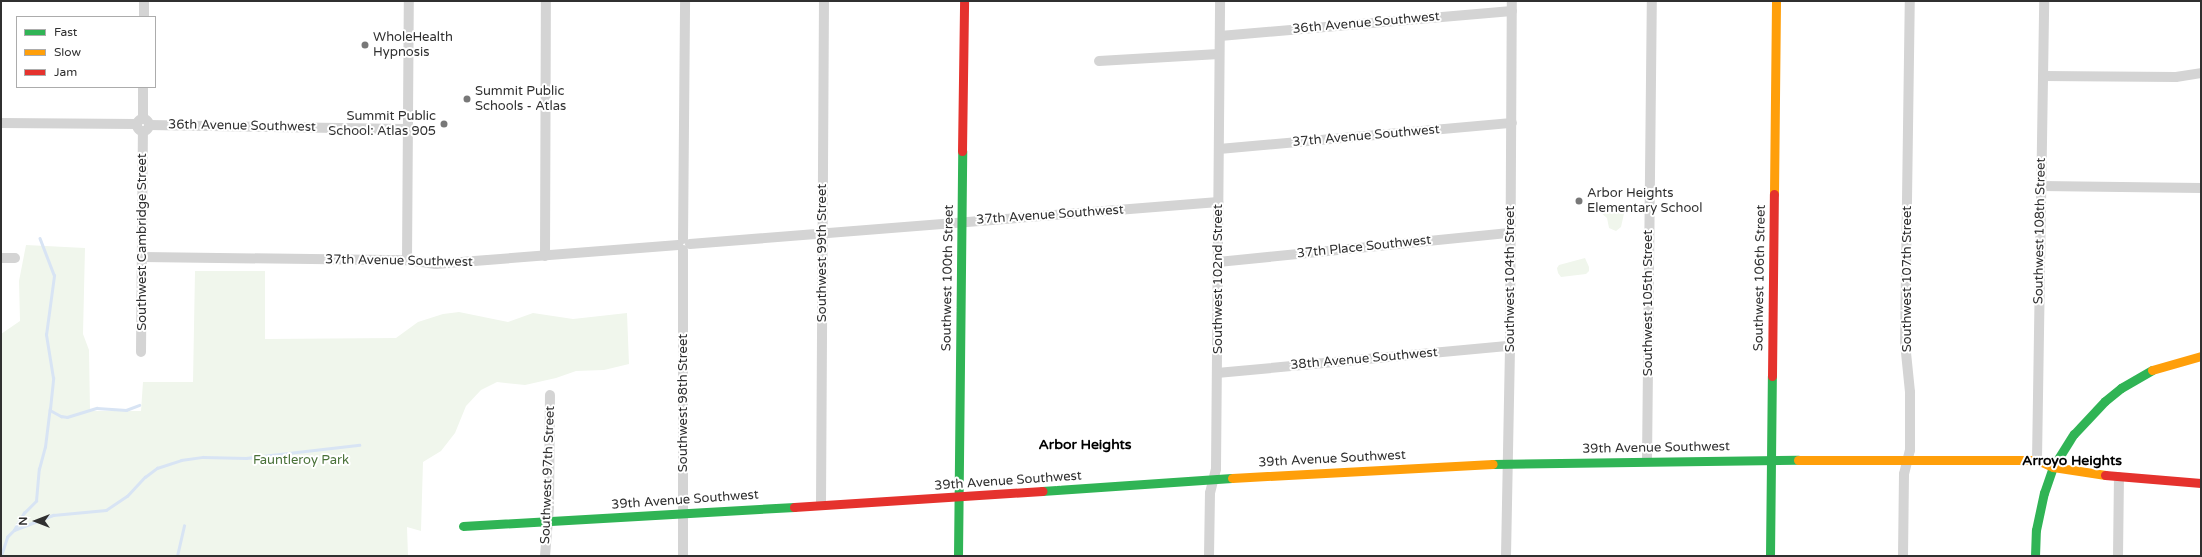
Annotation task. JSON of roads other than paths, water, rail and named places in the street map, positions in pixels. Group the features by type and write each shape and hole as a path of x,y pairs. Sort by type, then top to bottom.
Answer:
{"street":[{"path":"144,1 144,16"},
{"path":"407,260 409,1"},
{"path":"545,256 546,1"},
{"name":"Southwest 98th Street","path":"683,556 685,1"},
{"name":"Southwest 99th Street","path":"821,505 824,1"},
{"name":"Southwest 100th Street","path":"958,556 964,1"},
{"name":"Southwest 102nd Street","path":"1209,556 1210,493 1216,469 1220,1"},
{"name":"Southwest 105th Street","path":"1647,461 1652,1"},
{"name":"Southwest 106th Street","path":"1770,556 1776,1"},
{"name":"Southwest 107th Street","path":"1903,556 1904,474 1910,450 1910,392 1905,343 1910,1"},
{"name":"Southwest 108th Street","path":"2037,460 2044,1"},
{"name":"36th Avenue Southwest","path":"1220,36 1512,6"},
{"name":"Southwest 104th Street","path":"1506,556 1510,346 1512,6"},
{"path":"1099,61 1219,54"},
{"path":"2043,76 2176,77 2201,73"},
{"name":"Southwest Cambridge Street","path":"141,352 143,257 143,88"},
{"name":"36th Avenue Southwest","path":"1,123 407,130"},
{"name":"37th Avenue Southwest","path":"1219,150 1512,123"},
{"path":"2041,186 2201,188"},
{"name":"37th Avenue Southwest","path":"143,257 407,260 436,264 1218,202"},
{"name":"37th Place Southwest","path":"1218,262 1510,233"},
{"path":"1,258 15,258"},
{"name":"38th Avenue Southwest","path":"1217,373 1510,346"},
{"path":"2035,556 2040,510 2053,467 2074,434 2105,400 2121,388 2158,367 2201,356"},
{"name":"Southwest 97th Street","path":"545,556 548,522 550,394"},
{"name":"39th Avenue Southwest","path":"463,526 1507,463 1908,459 2037,460 2053,467 2119,477 2201,483"},
{"path":"2118,556 2119,477"}],"waterway":[{"path":"1,556 7,537 14,530 24,513 36,501 39,469 45,447 50,409 53,378 46,335 54,276 40,239"},
{"path":"50,410 61,416 67,417 97,408 126,410 139,405"},
{"path":"14,530 53,515 106,510 127,496 145,477 157,468 181,460 203,457 246,458 359,445"},
{"path":"177,556 184,526"}],"place":[{"name":"WholeHealth Hypnosis","path":"365,45"},
{"name":"Summit Public Schools - Atlas","path":"467,99"},
{"name":"Summit Public School: Atlas 905","path":"444,124"},
{"name":"Arbor Heights Elementary School","path":"1579,201"}],"district":[{"name":"Arbor Heights","path":"1085,445"},
{"name":"Arroyo Heights","path":"2072,461"}],"park label":[{"name":"Fauntleroy Park","path":"301,460"}]}
